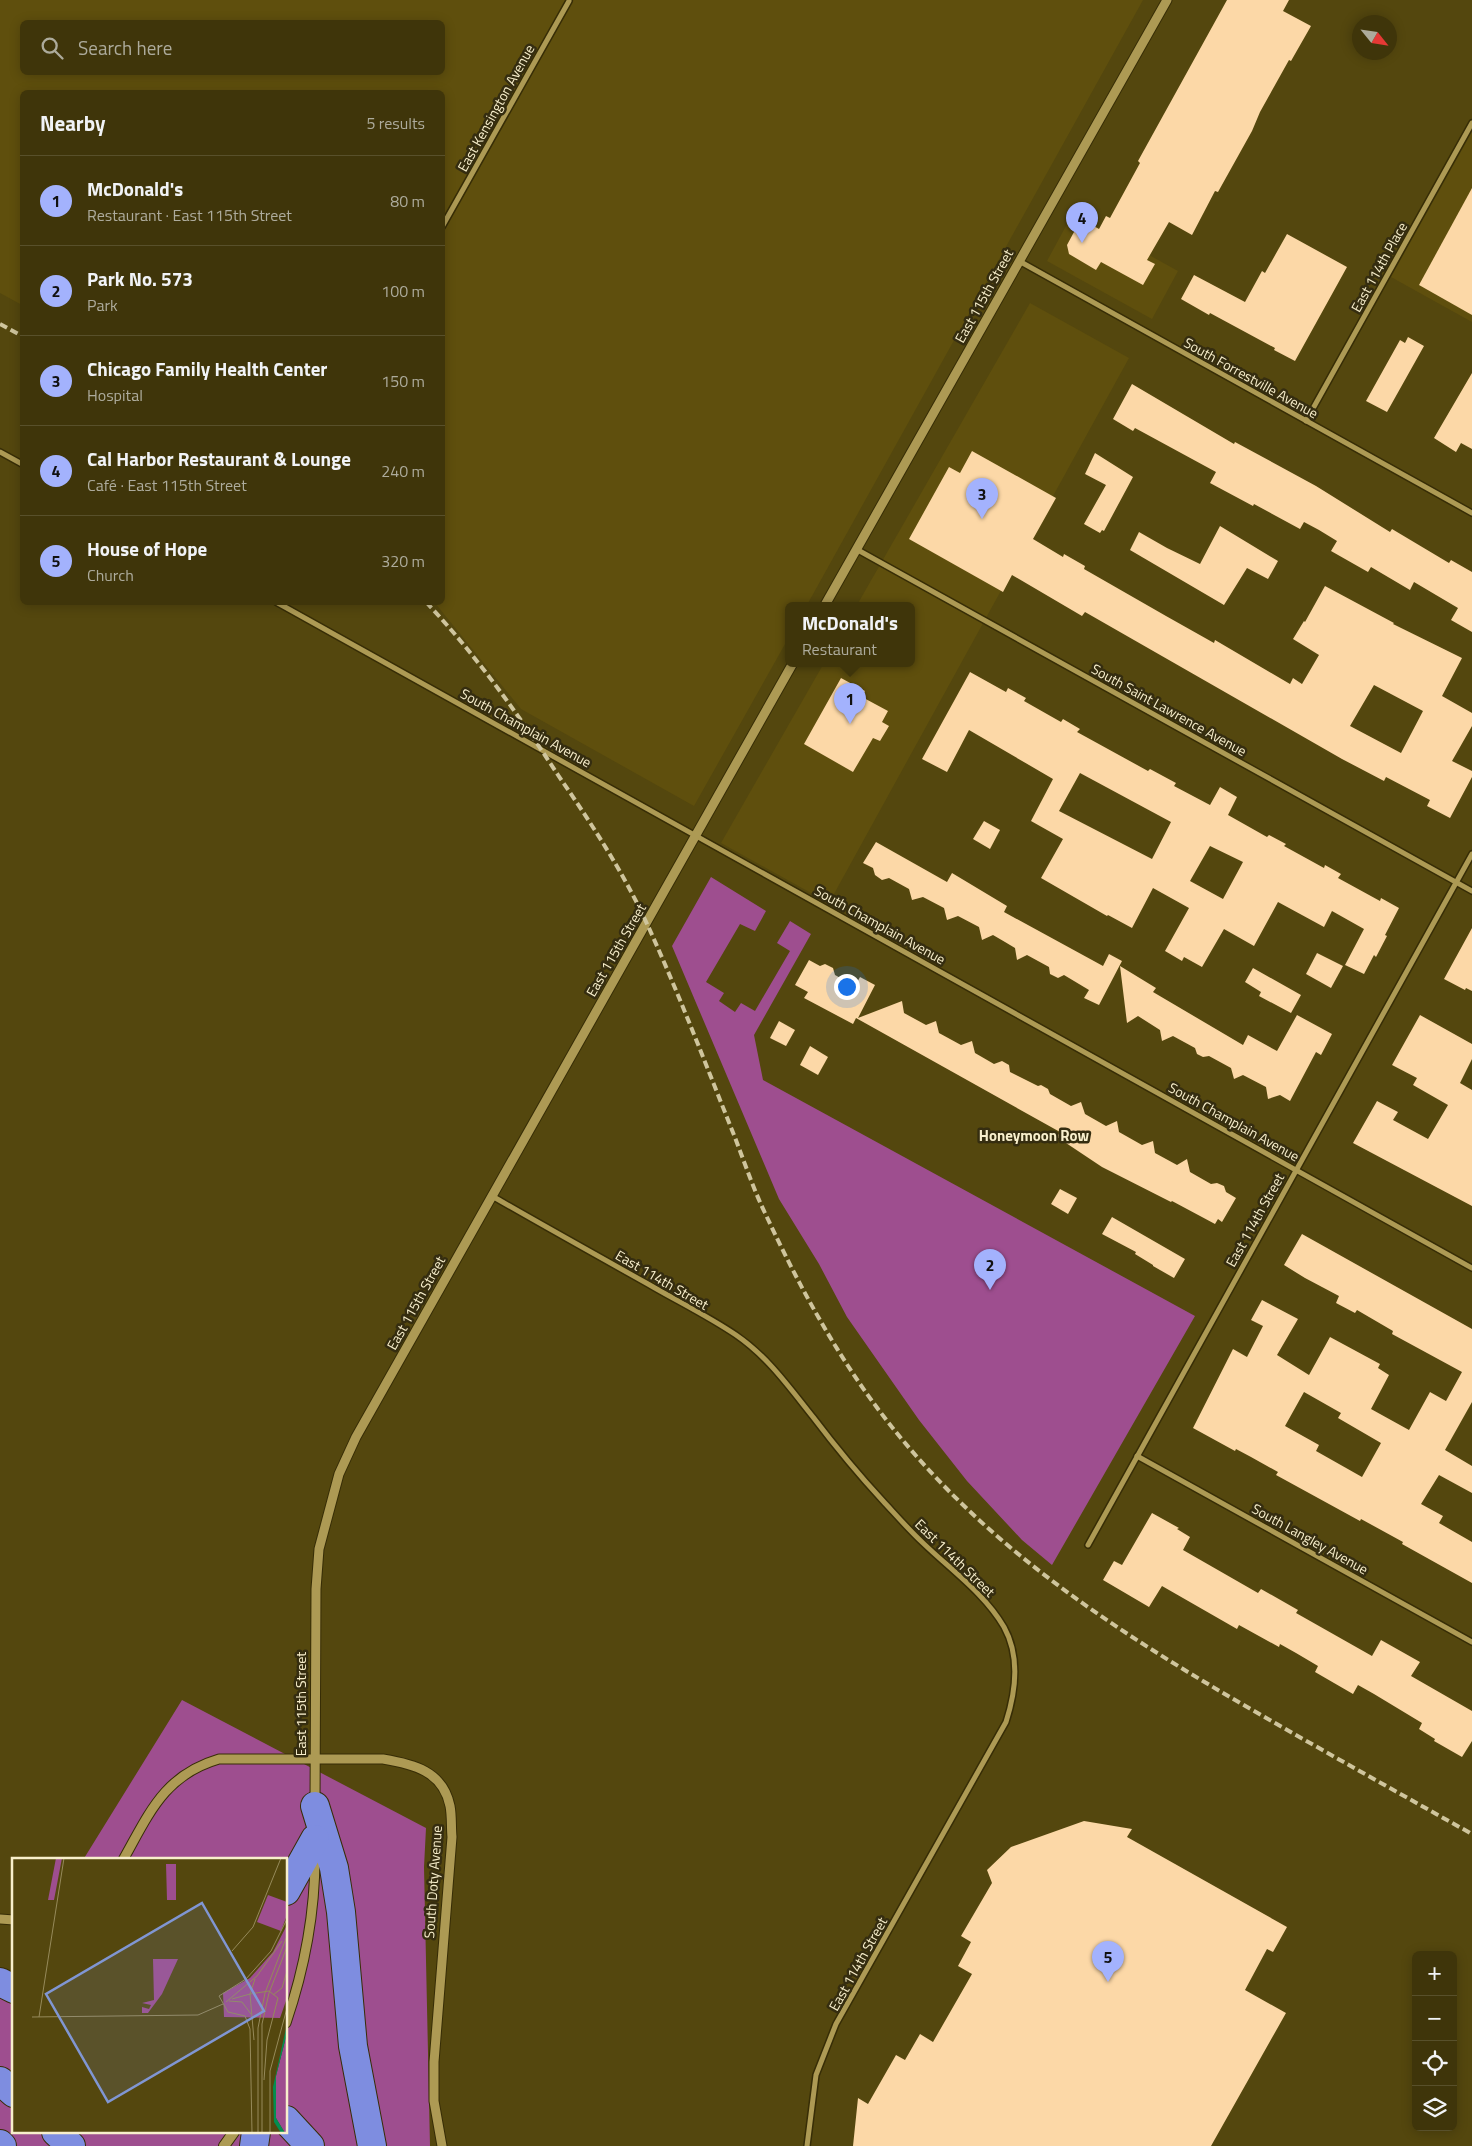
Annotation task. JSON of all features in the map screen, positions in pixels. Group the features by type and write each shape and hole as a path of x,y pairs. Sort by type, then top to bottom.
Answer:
{"highway":[{"path":"315,1806 334,1868 341,1912 353,2046 372,2146"},
{"path":"288,1887 315,1838"},
{"path":"0,1982 12,1988"},
{"path":"0,2081 12,2092"},
{"path":"288,2122 310,2146"},
{"path":"58,2134 71,2146"}],"main road":[{"path":"224,2146 233,2134"}],"street":[{"name":"East 115th Street","path":"827,602 1167,0"},
{"name":"East Kensington Avenue","path":"445,222 569,1"},
{"name":"East 114th Place","path":"1306,421 1472,123"},
{"name":"South Forrestville Avenue","path":"1019,261 1472,513"},
{"path":"0,452 20,463"},
{"name":"South Saint Lawrence Avenue","path":"856,549 1472,891"},
{"name":"South Champlain Avenue","path":"281,605 1472,1268"},
{"name":"East 115th Street","path":"288,2017 296,1992 315,1890 316,1589 319,1549 336,1483 356,1437 791,667"},
{"name":"East 114th Street","path":"1088,1545 1472,854"},
{"name":"East 114th Street","path":"492,1196 701,1314 736,1335 757,1352 776,1370 882,1501 922,1543 969,1584 987,1604 1004,1628 1010,1644 1016,1676 1012,1703 1006,1722 836,2024 816,2075 808,2146"},
{"name":"South Langley Avenue","path":"1137,1456 1472,1642"},
{"name":"South Doty Avenue","path":"124,1858 148,1814 164,1792 180,1777 201,1765 219,1759 382,1759 406,1762 423,1768 434,1778 444,1792 450,1806 452,1837 434,2062 434,2101 442,2146"}],"shaded area":[{"path":"0,0 1143,0 809,602 785,602 785,644 694,806 521,709 437,605 445,605 445,90 20,90 20,304 0,293"},
{"path":"1472,132 1472,322 1391,277"},
{"path":"1073,213 1178,271 1152,319 1047,261"},
{"path":"1030,303 1129,358 829,903 721,843 822,667 915,667 915,602 859,602"},
{"path":"711,877 766,911 755,931 740,924 706,982 724,993 719,1001 735,1012 741,1003 755,1011 790,951 777,943 790,921 811,934 754,1035 763,1080 1195,1316 1052,1565 1022,1540 967,1481 919,1420 847,1317 819,1264 779,1199 672,946"},
{"path":"182,1700 426,1828 424,1867 430,2146 0,2146 0,1996 12,1976 12,2134 288,2134 288,1858 84,1858"}],"building":[{"path":"1227,0 1289,0 1283,11 1311,26 1291,61 1289,60 1260,112 1252,131 1218,192 1215,191 1192,235 1169,222 1147,260 1155,264 1143,285 1101,262 1096,270 1069,254 1067,245 1081,219 1099,229 1106,216 1110,218 1140,163 1138,161"},
{"path":"1472,188 1472,315 1419,285"},
{"path":"1287,234 1347,267 1295,361 1274,350 1275,348 1181,299 1194,275 1245,302 1262,271 1265,273"},
{"path":"1408,337 1424,346 1387,412 1366,401 1400,340 1405,343"},
{"path":"1472,373 1472,449 1461,443 1456,452 1434,438"},
{"path":"1132,384 1234,444 1235,442 1316,486 1390,532 1392,529 1449,563 1451,560 1472,572 1472,632 1451,620 1458,608 1414,582 1410,590 1371,567 1368,572 1331,551 1337,541 1319,530 1304,522 1300,529 1210,483 1216,472 1135,428 1133,431 1113,419"},
{"path":"972,451 1056,498 1033,539 1063,557 1064,554 1085,566 1084,569 1214,643 1215,640 1290,684 1293,678 1302,684 1319,655 1293,639 1325,586 1393,624 1462,658 1442,696 1472,713 1472,726 1452,761 1472,771 1472,777 1450,818 1427,806 1430,800 1386,777 1384,781 1342,759 1085,612 1082,616 1012,575 1003,592 909,539 949,467 960,473","holes":["1374,685 1423,711 1401,753 1350,726"]},
{"path":"1095,453 1133,477 1104,531 1102,530 1100,533 1084,524 1106,485 1085,474"},
{"path":"1220,526 1278,561 1268,579 1247,568 1224,605 1130,550 1139,532 1200,564"},
{"path":"970,672 1006,692 1008,688 1026,698 1024,701 1061,722 1063,719 1080,729 1077,732 1148,771 1150,769 1176,783 1174,786 1210,805 1220,787 1237,797 1228,815 1267,837 1269,835 1286,844 1284,846 1324,868 1325,865 1341,874 1338,878 1380,901 1381,898 1399,908 1376,957 1374,955 1364,974 1345,965 1364,929 1332,911 1324,927 1278,902 1254,946 1224,929 1202,967 1184,957 1182,961 1165,951 1189,908 1153,888 1132,928 1107,916 1041,878 1063,839 1031,821 1053,779 969,730 947,772 922,759","holes":["1080,773 1171,822 1152,859 1059,811","1210,846 1243,862 1223,899 1190,881"]},
{"path":"841,678 865,691 862,697 888,711 882,722 889,726 880,741 873,738 853,772 804,744"},
{"path":"984,821 1000,830 990,849 973,839"},
{"path":"876,842 947,882 952,873 1007,906 1004,912 1103,966 1109,954 1122,961 1099,1005 1084,998 1089,990 1064,975 1058,978 1050,974 1049,967 1027,955 1017,960 1015,948 1005,942 993,935 982,940 979,927 958,916 947,920 944,908 923,897 912,900 909,889 889,878 882,880 875,875 873,868 863,863"},
{"path":"1472,928 1472,991 1466,988 1465,990 1444,979"},
{"path":"1317,953 1343,966 1331,988 1306,974"},
{"path":"809,960 820,966 825,964 833,968 835,975 855,986 860,977 875,985 858,1018 902,1001 904,1013 926,1025 936,1021 939,1033 961,1045 972,1041 975,1053 994,1064 1002,1061 1009,1065 1010,1072 1038,1086 1041,1085 1048,1089 1050,1094 1071,1106 1081,1102 1085,1114 1106,1126 1117,1121 1119,1132 1142,1145 1153,1141 1155,1153 1177,1165 1187,1159 1190,1172 1211,1184 1217,1183 1224,1186 1226,1192 1236,1198 1222,1222 1218,1219 1215,1224 1102,1167 1057,1137 1060,1132 856,1018 853,1024 804,998 808,992 795,985"},
{"path":"1120,966 1156,988 1153,992 1243,1045 1248,1035 1277,1051 1297,1015 1332,1034 1321,1055 1316,1052 1290,1101 1280,1095 1268,1099 1266,1087 1243,1075 1234,1079 1231,1068 1209,1056 1203,1057 1197,1054 1195,1048 1173,1036 1162,1041 1160,1030 1138,1016 1127,1023"},
{"path":"1253,968 1301,995 1291,1013 1259,996 1261,992 1245,982"},
{"path":"1420,1015 1472,1044 1472,1059 1460,1083 1472,1090 1472,1206 1353,1143 1377,1101 1398,1112 1393,1120 1428,1139 1448,1105 1413,1085 1417,1078 1392,1065"},
{"path":"779,1021 795,1030 786,1046 770,1038"},
{"path":"810,1046 828,1057 818,1075 800,1065"},
{"path":"1060,1189 1077,1198 1068,1214 1051,1204"},
{"path":"1112,1217 1185,1259 1174,1278 1135,1254 1136,1252 1102,1234"},
{"path":"1302,1234 1472,1329 1472,1402 1445,1450 1472,1466 1472,1493 1439,1475 1421,1504 1443,1516 1439,1523 1472,1542 1472,1583 1402,1544 1403,1542 1276,1475 1278,1472 1193,1428 1233,1349 1247,1357 1263,1326 1251,1320 1262,1300 1298,1319 1277,1355 1309,1375 1330,1337 1380,1364 1378,1368 1389,1375 1371,1409 1409,1430 1430,1392 1446,1401 1462,1372 1392,1334 1393,1331 1357,1310 1355,1313 1336,1303 1339,1296 1284,1265","holes":["1304,1392 1341,1413 1338,1418 1381,1443 1362,1477 1316,1451 1319,1445 1285,1426"]},
{"path":"1152,1513 1179,1528 1177,1529 1190,1537 1183,1550 1258,1593 1261,1589 1298,1610 1296,1613 1372,1656 1381,1640 1420,1662 1411,1676 1472,1711 1472,1741 1462,1757 1434,1741 1435,1739 1419,1729 1422,1723 1358,1685 1353,1694 1315,1672 1318,1666 1280,1644 1279,1647 1239,1625 1237,1629 1162,1586 1149,1607 1103,1580 1114,1561 1122,1565"},
{"path":"1084,1821 1132,1829 1127,1837 1287,1927 1273,1952 1267,1949 1245,1990 1286,2013 1211,2146 853,2146 858,2098 868,2104 896,2055 905,2060 920,2034 933,2042 972,1974 958,1966 971,1942 961,1936 992,1883 987,1870 1011,1847"}],"railway":[{"path":"0,324 20,335"},
{"path":"429,605 462,643 512,707 583,811 618,868 639,906 659,952 703,1056 756,1194 786,1256 808,1299 845,1361 899,1436 944,1486 992,1532 1043,1574 1096,1613 1209,1685 1472,1834"}],"place":[{"name":"Cal Harbor Restaurant & Lounge","path":"1082,243"},
{"name":"Chicago Family Health Center","path":"982,519"},
{"name":"McDonald's","path":"850,724"},
{"name":"Park No. 573","path":"990,1290"},
{"name":"House of Hope","path":"1108,1982"}],"district":[{"name":"Honeymoon Row","path":"1034,1136"}]}
